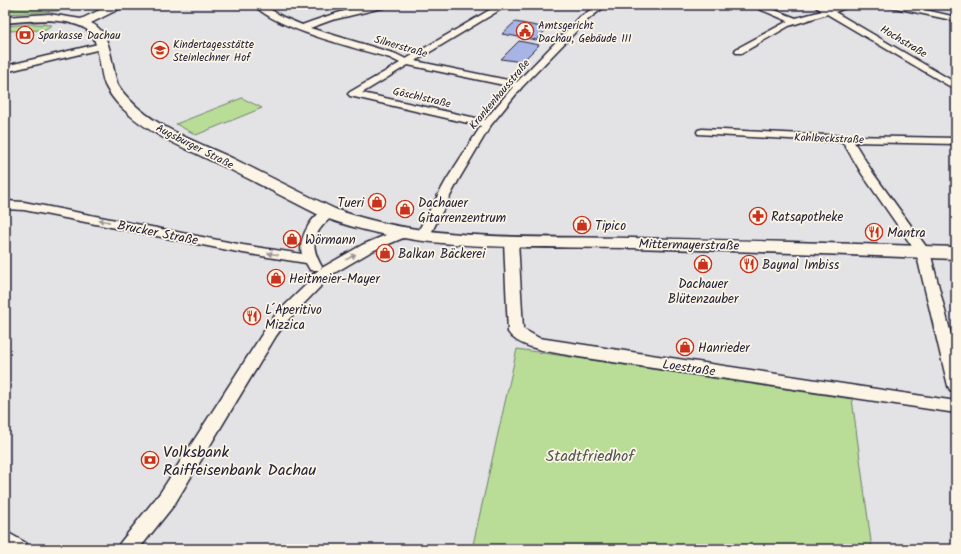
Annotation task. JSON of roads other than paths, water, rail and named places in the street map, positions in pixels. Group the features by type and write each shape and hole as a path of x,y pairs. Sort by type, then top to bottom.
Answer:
{"main road":[{"path":"5,20 44,18 81,23 119,5"},
{"name":"Augsburger Straße","path":"81,23 94,29 99,35 112,84 129,108 146,121 172,137 329,213 359,223 402,233 423,235"},
{"name":"Mittermayerstraße","path":"423,235 510,241 746,245 956,253"}],"street":[{"name":"Silnerstraße","path":"258,5 280,19 302,28 393,56 406,62 519,85"},
{"path":"302,28 329,18 383,5"},
{"path":"406,62 504,5"},
{"name":"Krankenhausstraße","path":"423,235 453,179 487,124 519,85 583,19 603,5"},
{"path":"754,5 796,21"},
{"name":"Hochstraße","path":"817,5 956,88"},
{"path":"739,51 768,34 796,21 849,5"},
{"path":"894,5 956,19"},
{"path":"5,69 102,46"},
{"name":"Göschlstraße","path":"406,62 353,94 487,124"},
{"name":"Kohlbeckstraße","path":"702,132 847,139 956,141"},
{"path":"847,139 868,174 923,252 956,386"},
{"name":"Brucker Straße","path":"5,204 24,206 243,249 312,260"},
{"path":"318,277 307,248 308,242 318,222 329,213"},
{"path":"127,549 166,499 271,332 282,317 315,284 318,277 354,255 402,233"},
{"name":"Loestraße","path":"510,241 516,332 535,343 579,351 956,407"},
{"path":"5,540 19,549"}],"place":[{"name":"Amtsgericht Dachau, Gebäude III","path":"525,31"},
{"name":"Sparkasse Dachau","path":"25,35"},
{"name":"Kindertagesstätte Steinlechner Hof","path":"160,50"},
{"name":"Tueri","path":"377,202"},
{"name":"Dachauer Gitarrenzentrum","path":"405,209"},
{"name":"Ratsapotheke","path":"758,216"},
{"name":"Tipico","path":"582,225"},
{"name":"Mantra","path":"874,232"},
{"name":"Wörmann","path":"292,239"},
{"name":"Balkan Bäckerei","path":"385,253"},
{"name":"Dachauer Blütenzauber","path":"703,264"},
{"name":"Baynal Imbiss","path":"749,264"},
{"name":"Heitmeier-Mayer","path":"276,278"},
{"name":"L´Aperitivo Mizzica","path":"252,316"},
{"name":"Hanrieder","path":"685,347"},
{"name":"Volksbank Raiffeisenbank Dachau","path":"150,460"}],"park label":[{"name":"Stadtfriedhof","path":"590,455"}]}
